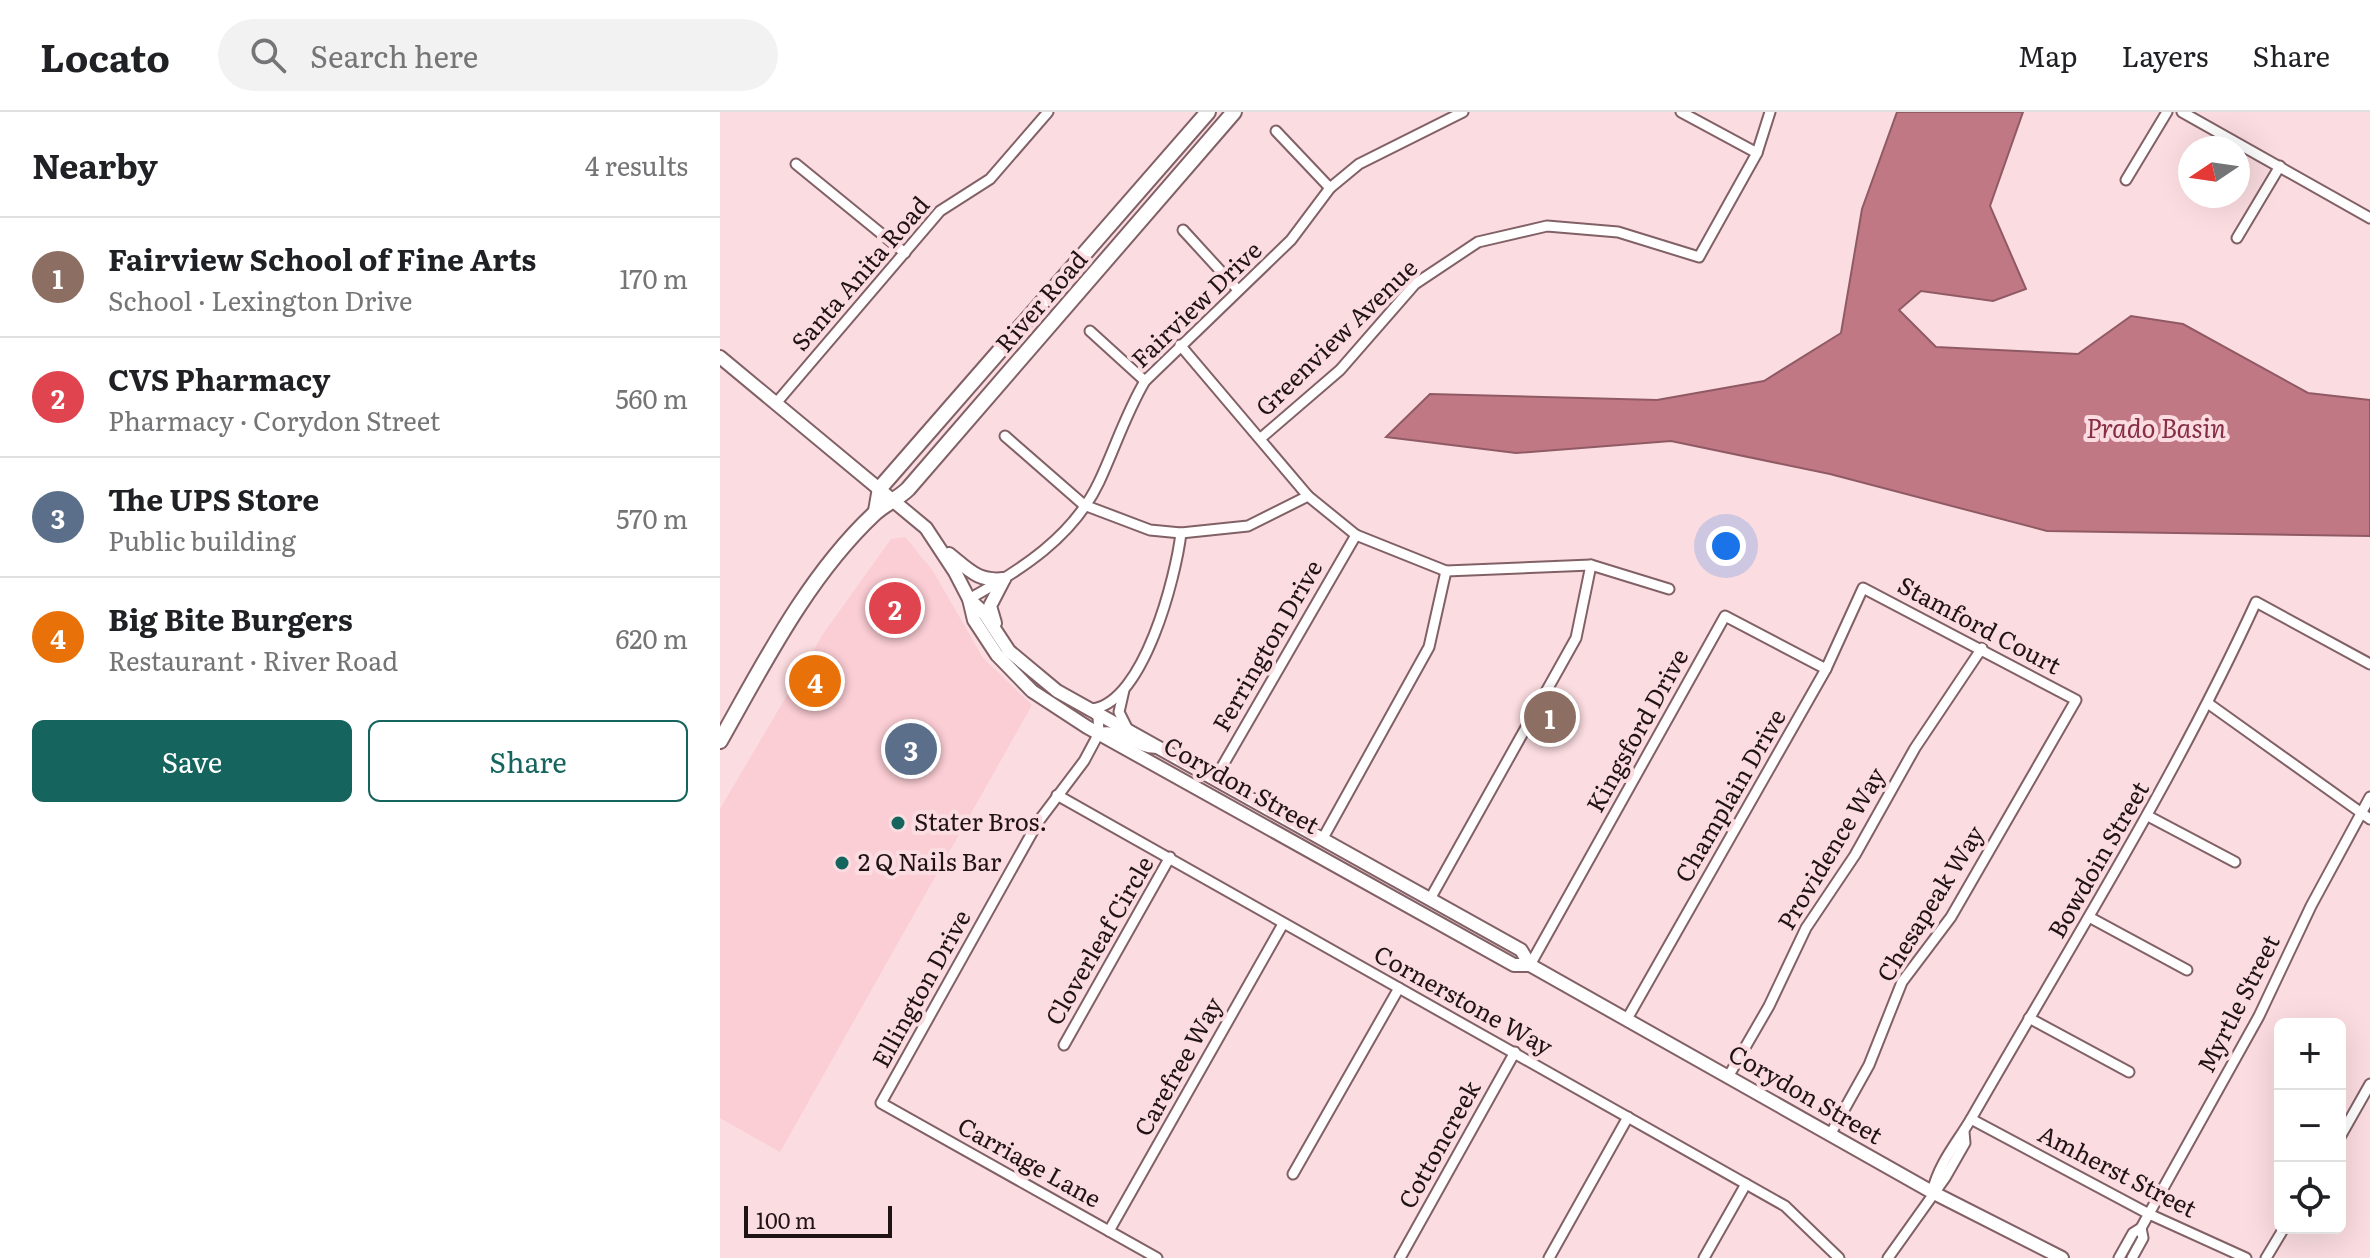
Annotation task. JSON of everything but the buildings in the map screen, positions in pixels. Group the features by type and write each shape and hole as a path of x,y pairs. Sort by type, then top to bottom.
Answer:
{"main road":[{"name":"River Road","path":"880,488 1208,112"},
{"name":"River Road","path":"720,741 777,640 822,575 876,511 896,501 1234,112"},
{"name":"Corydon Street","path":"720,357 896,501 941,547 969,599 974,620 1017,677 1032,691 1099,733 1514,965 1530,965 1932,1192 2062,1258"},
{"path":"876,511 880,488"},
{"path":"941,547 976,577 989,581 1004,579"},
{"path":"1004,579 990,606 1009,651"},
{"name":"Corydon Street","path":"969,599 984,613 1009,651 1035,676 1521,950 1530,965"}],"street":[{"name":"Santa Anita Road","path":"777,402 940,211 990,179 1048,112"},
{"name":"Fairview Drive","path":"969,599 1004,579 1056,540 1098,486 1132,402 1145,381 1291,240 1330,188 1359,164 1463,112"},
{"path":"1681,112 1757,153"},
{"name":"Greenview Avenue","path":"1261,438 1340,370 1415,284 1478,242 1547,226 1618,232 1699,257 1757,153 1770,112"},
{"path":"2126,180 2167,112"},
{"path":"2182,112 2370,218"},
{"path":"1276,131 1330,188"},
{"path":"796,164 905,253"},
{"path":"2237,238 2280,166"},
{"path":"1183,230 1238,290"},
{"path":"1090,331 1145,381"},
{"path":"1180,345 1308,496 1356,535 1446,571 1591,565 1669,589"},
{"path":"1005,436 1084,505 1122,523 1181,533 1248,526 1308,496"},
{"path":"1127,729 1119,712 1125,687 1160,624 1170,598 1181,533"},
{"name":"Ferrington Drive","path":"1216,777 1356,535"},
{"path":"1430,899 1576,638 1591,565"},
{"path":"1323,838 1429,647 1446,571"},
{"name":"Stamford Court","path":"1863,588 2076,700"},
{"name":"Champlain Drive","path":"1627,1019 1826,669 1863,588"},
{"name":"Bowdoin Street","path":"1888,1258 1932,1192 1945,1178 1965,1143 1964,1132 1971,1119 2148,816 2209,704 2256,602 2370,664"},
{"name":"Kingsford Drive","path":"1530,965 1725,616 1826,669"},
{"name":"Providence Way","path":"1728,1077 1769,1006 1806,928 1855,855 1915,748 1982,648"},
{"path":"1092,709 1102,708 1125,687"},
{"name":"Chesapeak Way","path":"1830,1135 1869,1065 1902,982 1951,917 2076,700"},
{"path":"2209,704 2366,816"},
{"path":"1092,709 1098,717 1099,733"},
{"name":"Corydon Street","path":"1099,733 1116,731 1149,749 1159,748"},
{"name":"Ellington Drive","path":"881,1103 1057,795 1084,761 1099,733"},
{"name":"Cornerstone Way","path":"1057,795 1785,1206 1839,1258"},
{"name":"Myrtle Street","path":"2119,1258 2133,1233 2141,1228 2259,1016 2311,906 2366,816 2370,797"},
{"path":"2148,816 2235,862"},
{"name":"Cloverleaf Circle","path":"1064,1045 1170,857"},
{"path":"2089,917 2187,970"},
{"name":"Carefree Way","path":"1109,1231 1283,924"},
{"path":"1293,1174 1399,988"},
{"path":"2029,1018 2129,1072"},
{"name":"Cottoncreek","path":"1400,1258 1515,1052"},
{"path":"2346,1126 2370,1084"},
{"name":"Carriage Lane","path":"881,1103 1157,1258"},
{"path":"1549,1258 1628,1117"},
{"name":"Amherst Street","path":"1971,1119 2149,1214 2246,1258"},
{"path":"1704,1258 1746,1184"},
{"name":"Myrtle Street","path":"2132,1258 2143,1238 2141,1228"},
{"path":"2266,1258 2280,1234"}],"shaded area":[{"path":"905,537 933,571 983,658 1032,705 780,1152 720,1118 720,809 823,634 891,539"}],"water":[{"name":"Prado Basin","path":"1897,112 2023,112 1990,206 2026,289 1993,301 1921,291 1899,310 1936,347 2078,354 2131,316 2183,324 2308,393 2370,400 2370,536 2047,531 1830,474 1671,441 1516,453 1386,437 1430,394 1657,400 1764,381 1841,333 1862,209"}],"place":[{"name":"CVS Pharmacy","path":"895,608"},
{"name":"Big Bite Burgers","path":"815,681"},
{"name":"Fairview School of Fine Arts","path":"1550,717"},
{"name":"The UPS Store","path":"911,749"},
{"name":"Stater Bros.","path":"898,823"},
{"name":"2 Q Nails Bar","path":"842,863"}]}
